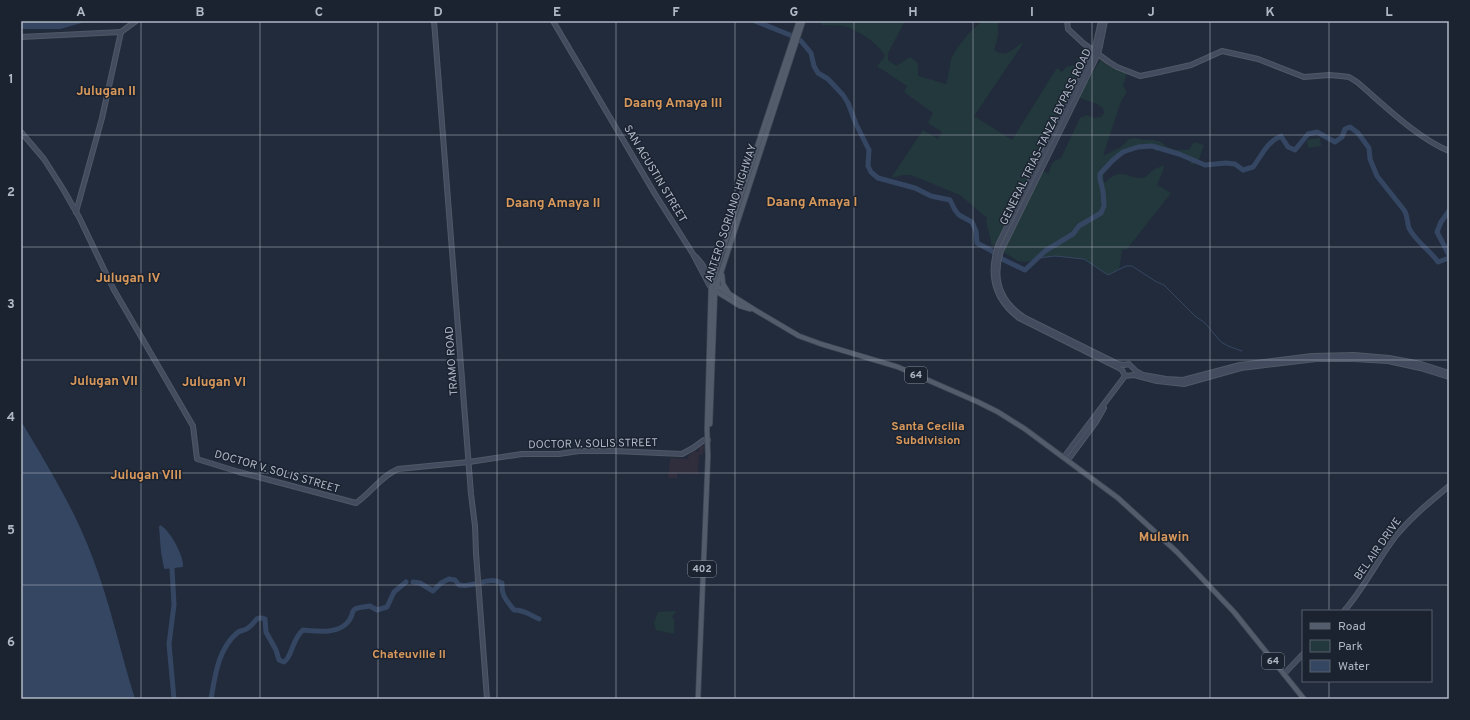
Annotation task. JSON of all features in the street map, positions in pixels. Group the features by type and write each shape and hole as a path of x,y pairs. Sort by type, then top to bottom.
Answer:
{"main road":[{"name":"ANTERO SORIANO HIGHWAY","path":"797,34 799,21"},
{"name":"ANTERO SORIANO HIGHWAY","path":"698,699 708,440 707,430 714,288 721,272 797,34 803,21"},
{"name":"ANTERO SORIANO HIGHWAY","path":"713,282 793,47"},
{"path":"715,308 720,299 729,297 724,288 721,272"},
{"name":"64","path":"713,282 714,288 809,340 898,368 978,402 1018,424 1118,498 1178,552 1234,612 1304,699"},
{"name":"ANTERO SORIANO HIGHWAY","path":"708,440 710,430 715,308 714,288"}],"street":[{"path":"21,38 120,32 136,21"},
{"name":"TRAMO ROAD","path":"434,21 475,526 478,587 487,699"},
{"name":"SAN AGUSTIN STREET","path":"553,21 655,194 714,288"},
{"path":"1067,21 1068,29 1096,53 1117,67 1140,76 1156,74 1191,65 1222,51 1258,59 1304,77 1328,75 1349,77 1416,131 1437,146 1449,151"},
{"name":"GENERAL TRIAS–TANZA BYPASS ROAD","path":"1096,53 1101,21"},
{"name":"GENERAL TRIAS–TANZA BYPASS ROAD","path":"996,260 999,251 1096,53 1105,21"},
{"path":"76,212 102,118 120,32"},
{"name":"DOCTOR V. SOLIS STREET","path":"21,132 44,159 76,212 114,290 193,426 197,459 356,503 365,497 388,473 398,468 469,462 522,454 559,454 614,451 682,454 704,440 708,440"},
{"name":"SAN AGUSTIN STREET","path":"693,254 702,264 713,282"},
{"path":"996,260 997,276 1004,298 1025,318 1124,365 1131,365 1134,370 1149,376 1183,380 1240,365 1312,356 1354,355 1395,359 1421,364 1449,373"},
{"path":"996,260 993,276 996,289 1001,300 1013,314 1122,370 1125,376"},
{"path":"1066,459 1125,376 1132,375 1166,383 1184,384 1240,368 1316,359 1354,359 1388,362 1420,368 1449,377"},
{"path":"1122,370 1124,365"},
{"path":"1132,375 1134,370"},
{"name":"BEL AIR DRIVE","path":"1345,610 1357,595 1386,549 1400,531 1419,511 1449,486"},
{"path":"1284,674 1302,655"}],"shaded area":[{"path":"699,446 704,446 703,454 699,455 698,474 677,473 677,478 668,478 670,458 688,459 689,454 692,454 692,451 699,452"}],"green space":[{"path":"823,21 905,21 888,53 888,60 896,66 910,57 918,63 918,76 946,84 951,60 964,39 982,22 998,21 998,36 994,50 1003,53 1010,52 1024,42 974,116 1012,140 1057,68 1062,72 1066,67 1074,65 1084,47 1095,55 1039,168 1049,174 1050,168 1055,160 1061,158 1080,118 1087,115 1094,118 1101,117 1104,113 1103,108 1097,104 1080,98 1079,95 1101,59 1116,69 1127,73 1123,86 1127,92 1121,101 1103,156 1121,147 1129,139 1135,138 1161,142 1167,147 1176,150 1189,150 1194,142 1204,145 1198,162 1193,165 1190,163 1191,159 1178,154 1165,150 1156,151 1150,147 1143,146 1124,152 1105,168 1103,176 1105,183 1111,177 1121,174 1140,178 1145,177 1164,165 1157,185 1171,193 1127,249 1122,250 1119,270 1108,275 1084,259 1055,256 1039,258 1026,262 1018,261 991,244 987,218 960,195 911,175 891,178 923,130 938,139 942,132 928,123 933,113 904,92 907,86 877,66 885,56 878,47 868,38 855,31 844,26 821,25"},
{"path":"1320,138 1321,146 1308,148 1307,140"},
{"path":"676,611 672,617 674,620 674,634 656,630 654,623 658,612"}],"water":[{"path":"21,21 89,21 60,29 21,29"},
{"path":"21,421 60,487 85,538 104,591 135,699 21,699"},
{"path":"160,525 168,532 176,544 183,562 183,567 164,568 161,552"}],"waterway":[{"path":"755,21 801,41 811,53 814,66 818,73 828,79 843,95 848,103 856,124 869,150 868,166 871,172 878,178 915,188 931,196 950,200 959,215 972,222 976,231 977,243 992,251 1002,259 1025,270 1045,251 1073,234 1079,226 1101,213 1104,206 1100,174 1123,152 1138,147 1152,146 1179,154 1205,165 1226,163 1235,164 1243,170 1253,167 1268,145 1281,136 1288,147 1295,150 1308,134 1317,132 1335,142 1342,137 1345,129 1350,127 1358,133 1369,148 1370,159 1377,176 1404,210 1409,228 1415,237 1438,262 1449,258"},
{"path":"1449,211 1441,222 1437,232 1449,255"},
{"path":"1039,258 1055,256 1084,259 1108,275 1126,266 1132,266 1164,285 1195,316 1205,323 1221,342 1242,351"},
{"path":"172,568 174,605 169,644 174,699"},
{"path":"413,582 420,583 433,591 441,583 449,579 455,580 459,585 498,581 502,583 502,591 514,610 525,612 539,619"},
{"path":"211,699 218,663 225,647 237,633 247,629 257,619 265,619 266,632 276,650 279,660 284,662 287,660 299,634 303,630 331,631 346,624 350,620 354,610 357,608 370,606 377,610 387,607 394,592 406,582"}],"district":[{"name":"Julugan II","path":"106,92"},
{"name":"Daang Amaya III","path":"673,104"},
{"name":"Daang Amaya I","path":"812,203"},
{"name":"Daang Amaya II","path":"553,204"},
{"name":"Julugan IV","path":"128,279"},
{"name":"Julugan VII","path":"104,382"},
{"name":"Julugan VI","path":"214,383"},
{"name":"Santa Cecilia Subdivision","path":"928,434"},
{"name":"Julugan VIII","path":"146,476"},
{"name":"Mulawin","path":"1164,538"},
{"name":"Chateuville II","path":"409,655"}]}
